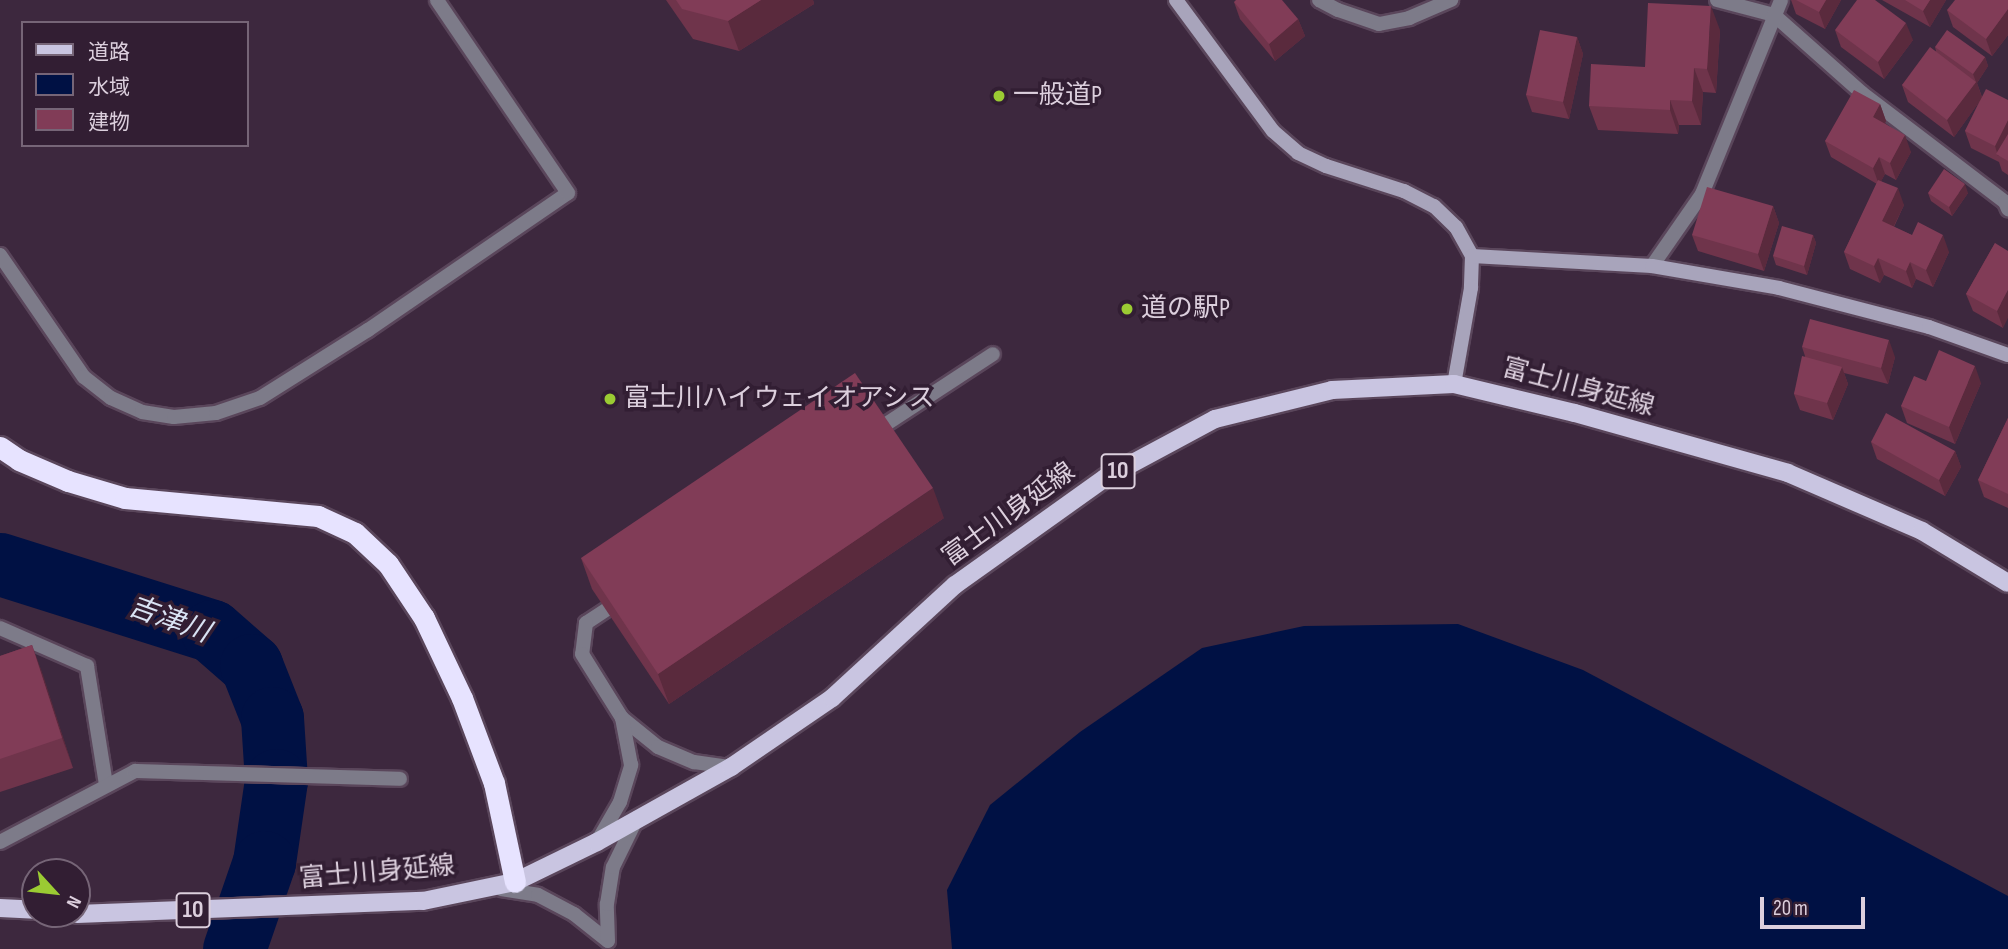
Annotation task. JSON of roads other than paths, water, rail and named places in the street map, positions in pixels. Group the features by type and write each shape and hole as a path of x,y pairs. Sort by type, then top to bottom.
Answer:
{"highway":[{"path":"0,447 19,460 68,481 125,498 318,516 355,533 388,564 424,618 457,687 494,783 515,882"}],"main road":[{"name":"富士川身延線","path":"91,914 423,901 515,882 597,842 730,767 832,698 955,585 1105,478 1215,419 1332,390 1454,384 1575,412 1787,473 1922,531 2008,583"},
{"path":"0,908 21,910"}],"street":[{"path":"0,255 84,377 111,398 142,412 174,417 216,413 260,398 368,330 568,193 437,0"},
{"path":"1176,0 1273,131 1289,145 1326,166 1404,191 1434,206 1457,228 1472,256 1471,288 1454,384"},
{"path":"1319,0 1338,10 1379,24 1409,18 1451,0"},
{"path":"1717,0 1774,15 1862,93 2005,202 2008,209"},
{"path":"1652,266 1702,194 1781,0"},
{"path":"1472,256 1652,266 1779,288 1928,327 2008,355"},
{"path":"865,438 993,354"},
{"path":"633,592 586,623 582,654 622,718 658,747 694,762 730,767"},
{"path":"0,628 87,666 106,785"},
{"path":"597,842 620,802 631,765 622,718"},
{"path":"0,842 135,771 400,779"},
{"path":"493,887 538,895 574,914 608,941 607,904 613,867 637,818"}],"water":[{"path":"1458,624 1583,670 2008,896 2008,949 952,949 947,890 990,805 1080,732 1202,648 1304,626"}],"waterway":[{"name":"吉津川","path":"0,564 212,631 251,665 272,718 276,780 264,862 234,949"}],"place":[{"name":"一般道P","path":"999,96"},
{"name":"道の駅P","path":"1127,309"},
{"name":"富士川ハイウェイオアシス","path":"610,399"}]}
